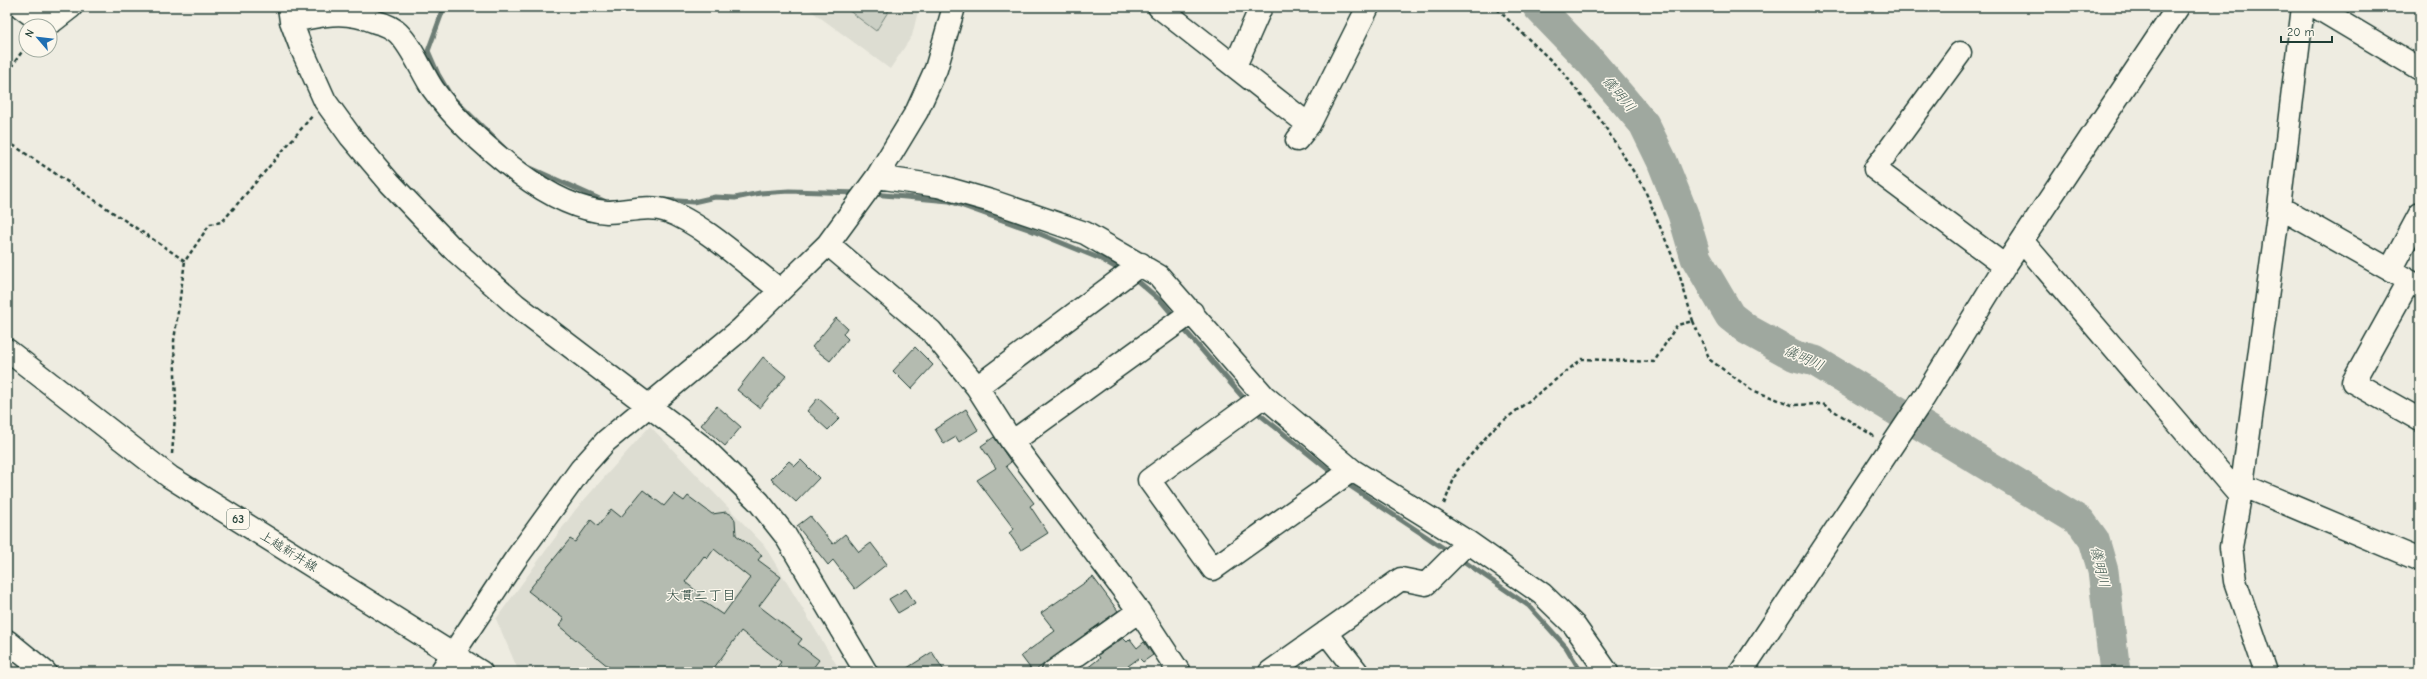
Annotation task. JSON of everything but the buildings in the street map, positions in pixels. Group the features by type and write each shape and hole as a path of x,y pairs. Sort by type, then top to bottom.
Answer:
{"street":[{"path":"21,7 41,22 53,21 71,7"},
{"path":"441,672 515,560 581,469 606,441 740,330 828,244 877,177 928,89 942,49 954,7"},
{"path":"1159,7 1235,66 1303,132 1368,7"},
{"path":"1235,66 1260,7"},
{"path":"1741,672 1895,440 1924,399 2005,266 2023,242 2178,7"},
{"path":"2266,672 2243,609 2232,564 2231,547 2241,490 2279,207 2303,7"},
{"path":"2316,7 2420,69"},
{"path":"780,290 697,227 675,214 665,210 606,212 589,208 557,196 522,175 454,113 434,89 406,43 388,26 347,13 290,14 308,67 325,101 351,137 390,183 452,248 516,305 650,405 704,448 759,502 785,536 866,672"},
{"path":"1960,53 1875,169 2005,266"},
{"path":"877,177 938,186 991,201 1085,233 1141,264 1159,276 1264,396 1352,470 1436,524 1468,542 1542,594 1574,625 1607,672"},
{"path":"2279,207 2406,279"},
{"path":"2420,214 2406,279 2353,382 2420,420"},
{"path":"2023,242 2241,490 2420,560"},
{"path":"828,244 931,331 977,386 1012,442 1139,612 1179,672"},
{"path":"977,386 1141,264"},
{"path":"1012,442 1192,312"},
{"name":"上越新井線","path":"7,350 170,476 481,672"},
{"path":"1264,396 1149,480 1213,569 1352,470"},
{"path":"1270,672 1402,579 1426,584 1468,542"},
{"path":"1053,672 1139,612"},
{"path":"1326,632 1357,672"},
{"path":"7,641 45,672"}],"path":[{"path":"1495,7 1562,71 1602,122 1644,188 1678,270 1693,321 1710,360 1752,390 1792,405 1823,404 1895,440"},
{"path":"7,73 18,57"},
{"path":"170,476 176,405 174,341 185,261 210,224 222,222 325,101"},
{"path":"7,142 185,261"},
{"path":"1436,524 1457,471 1493,429 1582,359 1654,362 1677,325 1693,321"}],"shaded area":[{"path":"806,7 919,7 912,36 890,69"},
{"path":"844,7 891,7 876,31"},
{"path":"650,426 764,545 841,672 519,672 496,619 576,509"}],"waterway":[{"path":"442,7 443,10 428,51 438,74 451,96 504,148"},
{"name":"儀明川","path":"1538,7 1591,62 1644,124 1662,161 1683,214 1696,258 1730,316 1748,330 1795,356 1815,361 2081,522 2094,540 2103,571 2115,672"},
{"path":"526,166 604,201"},
{"path":"664,200 693,202 715,197 735,198 760,193 789,191 859,193"},
{"path":"873,194 949,201 1028,229 1101,259 1122,271"},
{"path":"1133,277 1161,301 1176,319"},
{"path":"1182,327 1247,402"},
{"path":"1254,410 1335,475"},
{"path":"1344,482 1451,553"},
{"path":"1459,558 1529,606 1566,647 1581,672"}],"district":[{"name":"大貫二丁目","path":"701,595"}]}
